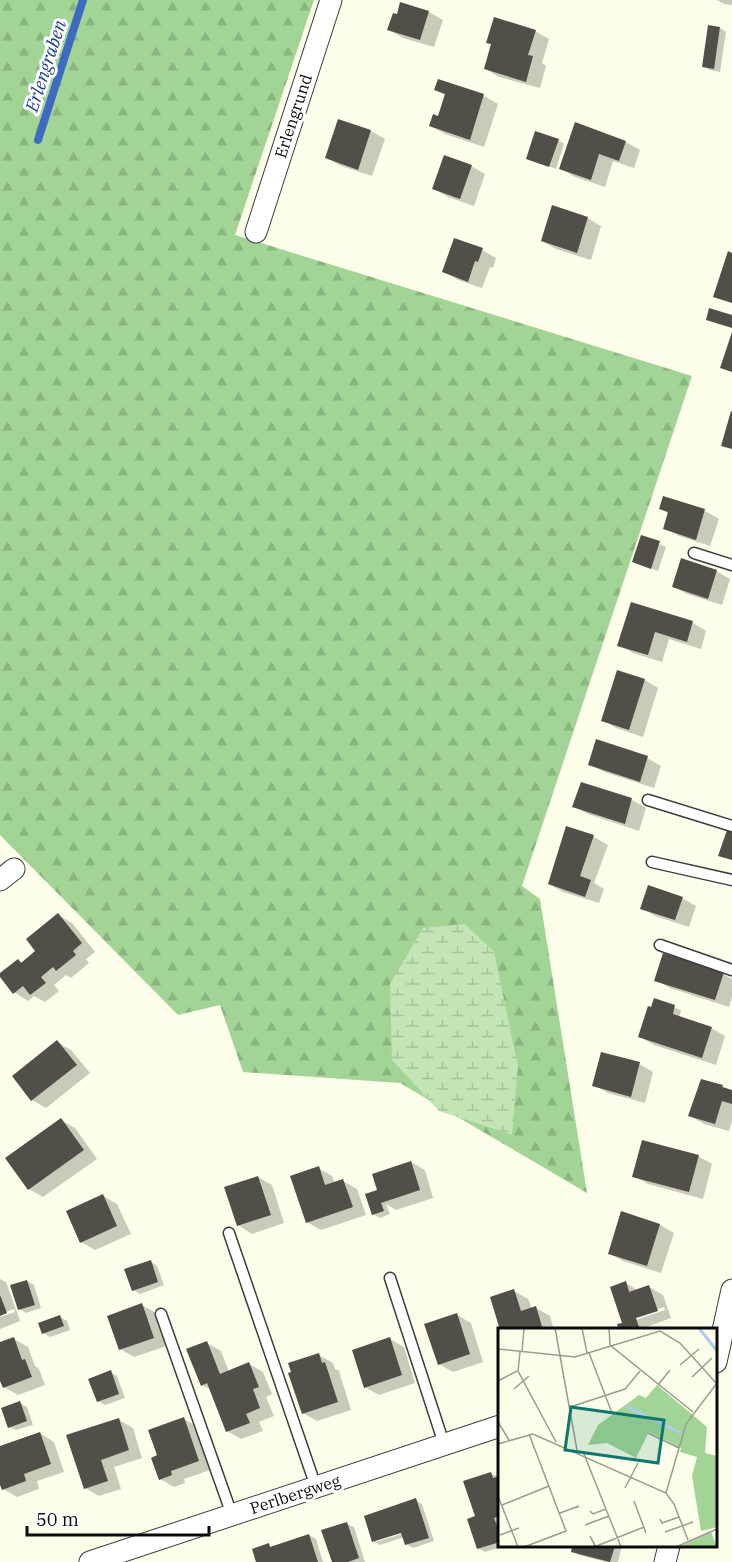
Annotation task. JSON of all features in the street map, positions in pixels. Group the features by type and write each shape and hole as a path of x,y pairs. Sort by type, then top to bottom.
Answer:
{"street":[{"name":"Erlengrund","path":"256,232 331,0"},
{"path":"717,1352 732,1290"},
{"name":"Perlbergweg","path":"90,1562 498,1427"},
{"path":"665,1562 669,1547"}],"lane":[{"path":"694,553 732,565"},
{"path":"648,800 732,826"},
{"path":"652,862 732,880"},
{"path":"660,945 732,970"},
{"path":"228,1233 316,1487"},
{"path":"390,1278 444,1444"},
{"path":"161,1314 232,1515"}],"green space":[{"path":"0,0 314,0 235,235 692,376 522,886 540,899 587,1193 400,1083 243,1072 220,1005 178,1015 0,835"},
{"path":"465,924 494,952 518,1066 512,1135 439,1111 392,1060 390,984 423,928"}],"building":[{"path":"400,2 429,11 420,40 387,30 393,13 397,14"},
{"path":"494,17 536,30 528,55 533,56 526,82 484,69 491,44 486,43"},
{"path":"708,25 720,27 714,69 702,67"},
{"path":"438,79 484,94 470,140 429,126 433,114 438,116 445,94 434,90"},
{"path":"338,119 371,130 358,170 325,158"},
{"path":"575,122 626,141 619,161 599,154 591,180 559,169"},
{"path":"535,131 559,139 549,167 526,159"},
{"path":"444,155 472,165 460,199 432,189"},
{"path":"552,205 588,217 577,253 541,241"},
{"path":"454,238 483,248 478,262 475,261 468,282 442,272"},
{"path":"728,251 732,253 732,303 713,297"},
{"path":"709,308 732,315 732,328 706,320"},
{"path":"732,332 732,372 720,368"},
{"path":"732,412 732,449 721,446"},
{"path":"663,496 705,509 696,540 663,529 668,512 659,509"},
{"path":"641,535 660,541 651,569 632,562"},
{"path":"681,558 717,570 708,599 672,587"},
{"path":"631,602 693,621 687,642 655,632 648,655 617,646"},
{"path":"617,670 645,679 629,730 601,721"},
{"path":"596,739 648,756 640,782 588,765"},
{"path":"581,782 632,798 625,824 572,807"},
{"path":"566,826 594,835 580,876 591,880 585,897 548,884"},
{"path":"727,830 732,832 732,860 718,856"},
{"path":"648,885 683,897 675,920 640,909"},
{"path":"58,913 82,943 73,951 76,955 56,971 53,967 41,977 46,983 30,995 23,986 13,994 0,977 0,973 18,959 21,963 35,951 26,939"},
{"path":"663,953 724,972 715,1000 654,981"},
{"path":"654,998 675,1005 673,1014 712,1027 702,1058 638,1037 648,1006 651,1007"},
{"path":"57,1040 77,1065 31,1101 12,1076"},
{"path":"601,1052 640,1062 631,1097 592,1086"},
{"path":"701,1079 732,1090 732,1104 722,1101 715,1124 688,1116"},
{"path":"61,1118 84,1150 28,1190 5,1158"},
{"path":"642,1140 699,1155 689,1192 632,1177"},
{"path":"411,1161 420,1190 381,1203 384,1211 372,1215 365,1194 377,1190 372,1174"},
{"path":"319,1166 325,1185 343,1179 353,1207 306,1223 290,1176"},
{"path":"258,1176 271,1215 237,1226 224,1187"},
{"path":"103,1194 117,1226 80,1243 66,1211"},
{"path":"621,1211 660,1224 647,1266 608,1254"},
{"path":"151,1260 158,1282 132,1291 124,1269"},
{"path":"27,1280 35,1305 18,1310 10,1285"},
{"path":"626,1281 629,1292 649,1285 658,1311 636,1318 639,1328 618,1328 617,1324 622,1323 610,1287"},
{"path":"514,1289 521,1311 536,1306 542,1328 499,1328 490,1297"},
{"path":"0,1295 7,1313 0,1316"},
{"path":"142,1303 154,1338 119,1350 107,1316"},
{"path":"457,1313 470,1354 438,1365 424,1324"},
{"path":"60,1315 64,1326 42,1334 38,1323"},
{"path":"14,1337 22,1360 25,1359 32,1377 3,1388 0,1381 0,1342"},
{"path":"390,1337 402,1375 364,1388 352,1350"},
{"path":"207,1341 220,1374 249,1362 259,1387 253,1389 260,1408 246,1414 250,1423 226,1432 207,1383 201,1386 186,1349"},
{"path":"319,1353 322,1363 325,1362 338,1402 302,1414 288,1373 291,1372 288,1363"},
{"path":"111,1370 119,1394 97,1402 88,1379"},
{"path":"20,1401 27,1421 8,1428 1,1408"},
{"path":"184,1417 199,1461 171,1471 172,1475 159,1480 151,1458 157,1455 148,1430"},
{"path":"119,1418 129,1450 101,1460 108,1481 84,1489 66,1435"},
{"path":"40,1432 51,1464 24,1474 26,1481 2,1490 0,1446"},
{"path":"491,1472 493,1478 498,1477 498,1517 494,1518 498,1529 498,1543 477,1549 467,1519 475,1516 463,1481"},
{"path":"416,1498 429,1538 405,1545 401,1533 372,1542 364,1516"},
{"path":"347,1522 359,1558 348,1562 332,1562 321,1530"},
{"path":"309,1534 318,1562 256,1562 252,1549 269,1543 270,1547"},
{"path":"572,1547 615,1547 610,1562 571,1552"}],"waterway":[{"name":"Erlengraben","path":"38,140 83,0"}]}
